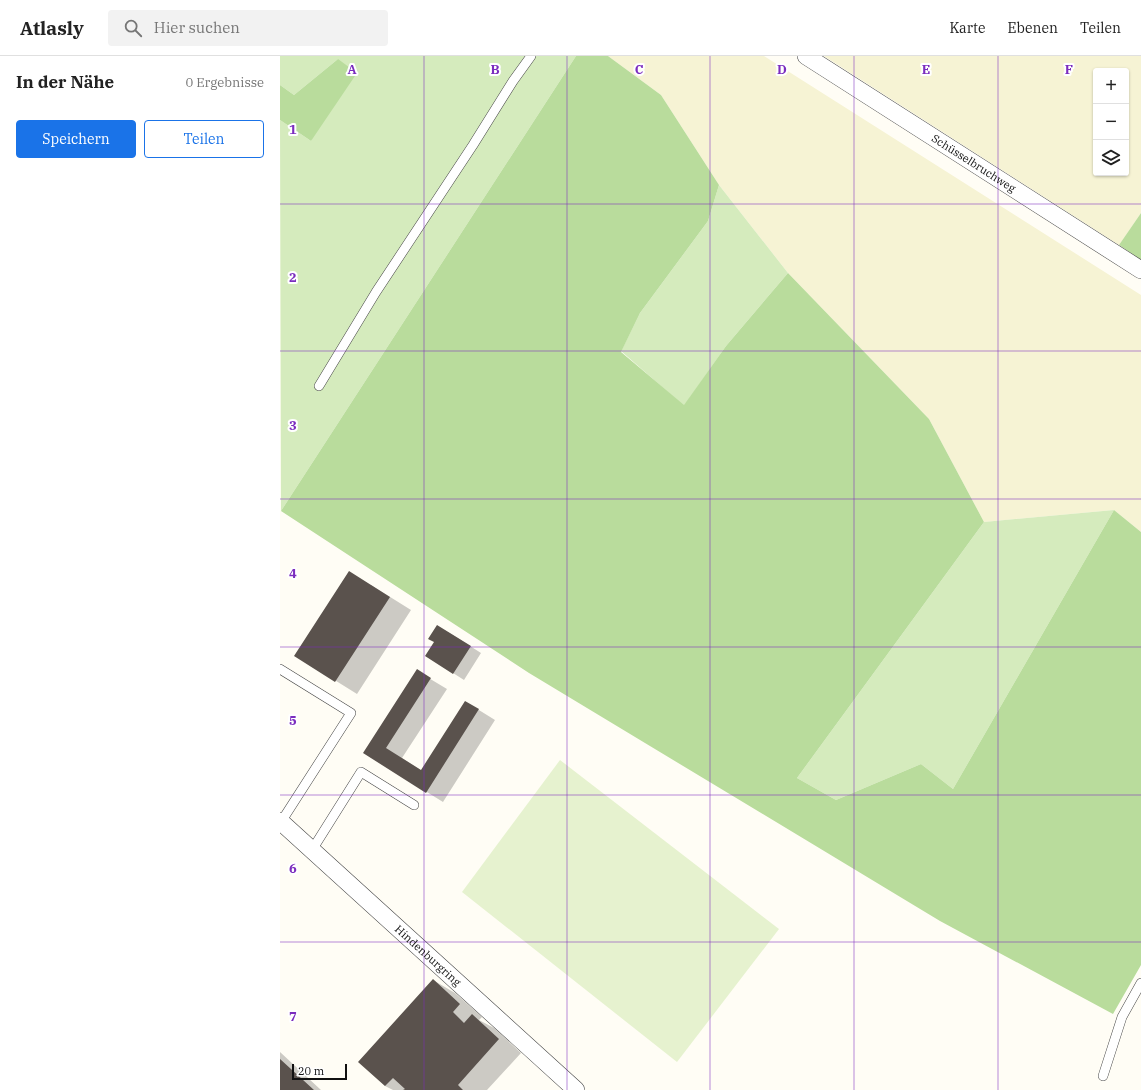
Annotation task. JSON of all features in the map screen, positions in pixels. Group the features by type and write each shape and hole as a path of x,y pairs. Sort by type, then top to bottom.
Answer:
{"street":[{"name":"Schüsselbruchweg","path":"806,56 1141,270"},
{"name":"Hindenburgring","path":"281,821 576,1090"}],"lane":[{"path":"319,386 376,292 473,145 513,80 531,56"},
{"path":"280,669 351,714 281,821"},
{"path":"312,850 361,772 414,805"},
{"path":"1103,1076 1122,1017 1141,983"}],"shaded area":[{"path":"608,56 764,56 1141,295 1141,532 1114,510 984,522 929,419 788,273 719,185 661,95"},
{"path":"824,56 1141,56 1141,213 1119,245"}],"green space":[{"path":"280,56 576,56 281,511 280,120 311,141 338,59 294,95 280,85"},
{"path":"576,56 608,56 661,95 719,185 708,221 640,313 621,352 684,405 726,346 788,273 929,419 984,522 797,778 836,800 921,764 953,789 1114,510 1141,532 1141,965 1113,1014 940,921 529,673 281,511"},
{"path":"338,59 357,73 311,141 280,120 280,85 294,95"},
{"path":"719,185 788,273 726,346 684,406 621,351 640,313 708,221"},
{"path":"1141,213 1141,260 1119,245"},
{"path":"1114,510 953,789 921,764 836,800 797,778 984,522"},
{"path":"560,760 779,929 677,1062 462,892"}],"building":[{"path":"349,571 390,597 335,682 294,656"},
{"path":"437,625 471,646 453,674 425,656 434,642 428,639"},
{"path":"417,669 431,678 386,748 421,770 465,701 479,709 426,793 363,753"},
{"path":"433,979 460,1004 453,1012 464,1023 472,1014 499,1039 458,1085 463,1090 403,1090 405,1089 393,1078 385,1086 358,1062"},
{"path":"280,1059 314,1090 280,1090"}]}
